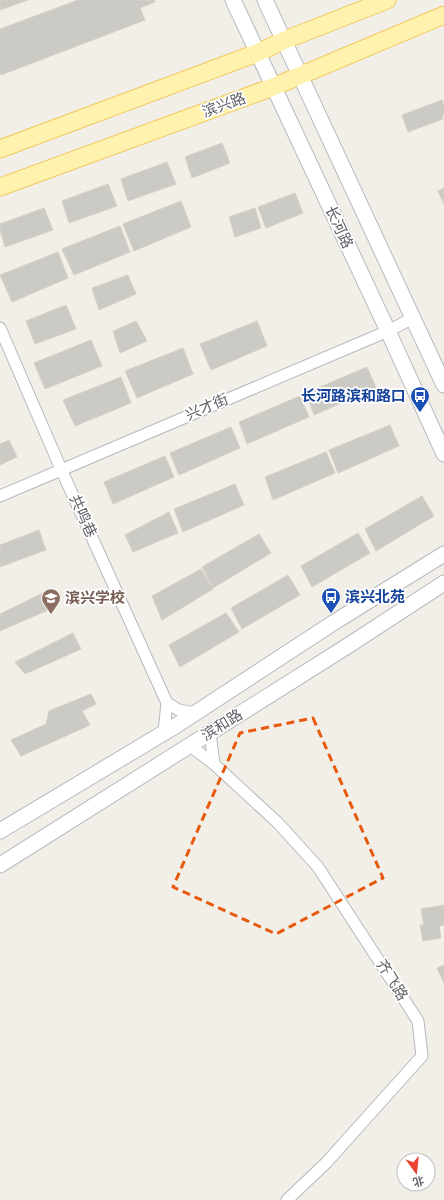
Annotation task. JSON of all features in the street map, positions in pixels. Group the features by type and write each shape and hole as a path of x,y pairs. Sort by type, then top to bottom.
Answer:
{"main road":[{"name":"长河路","path":"233,0 444,454"},
{"name":"长河路","path":"265,0 285,40 444,385"},
{"path":"0,149 257,53 285,40 387,0"},
{"name":"滨兴路","path":"0,186 273,87 444,15"},
{"name":"滨和路","path":"0,831 164,732 333,623 444,554"},
{"name":"滨和路","path":"0,865 352,643 444,583"}],"street":[{"name":"兴才街","path":"0,496 388,331 414,318"},
{"name":"共鸣巷","path":"0,328 167,703"},
{"path":"164,732 167,703 182,711 194,713"},
{"path":"210,732 214,764"},
{"name":"齐飞路","path":"189,745 214,764 278,823 318,867 418,1021 422,1056 326,1163 287,1200"}],"highlighted area":[{"path":"313,718 383,878 276,934 173,887 240,733"}],"building":[{"path":"0,0 28,0 0,10"},
{"path":"78,0 154,0 155,2 140,8 145,20 1,75 0,29"},
{"path":"442,100 444,106 444,114 442,115 443,119 408,132 402,115"},
{"path":"222,143 230,163 192,178 185,157"},
{"path":"167,162 176,184 128,201 121,179"},
{"path":"108,184 117,206 69,223 62,201"},
{"path":"444,188 444,204 438,191"},
{"path":"295,193 303,213 266,228 258,207"},
{"path":"181,201 191,227 134,251 123,224"},
{"path":"44,208 53,230 5,247 0,230 0,224"},
{"path":"255,208 261,228 235,237 229,217"},
{"path":"120,226 130,252 74,275 62,249"},
{"path":"58,252 68,278 12,302 0,275"},
{"path":"128,275 136,294 99,310 92,288"},
{"path":"66,305 76,329 35,344 26,321"},
{"path":"136,321 147,341 120,353 113,331"},
{"path":"257,321 267,346 211,370 200,344"},
{"path":"91,340 102,366 45,389 34,363"},
{"path":"183,348 193,374 137,398 125,371"},
{"path":"367,367 376,388 314,415 306,393"},
{"path":"121,377 131,403 75,426 63,400"},
{"path":"300,396 309,417 247,444 239,422"},
{"path":"390,425 399,446 338,473 329,450"},
{"path":"231,427 240,448 179,475 170,453"},
{"path":"9,440 17,457 0,465 0,444"},
{"path":"326,452 335,473 273,500 265,477"},
{"path":"165,456 174,477 113,504 104,482"},
{"path":"235,484 244,505 183,532 174,509"},
{"path":"422,496 434,516 376,551 365,529"},
{"path":"169,512 178,533 133,552 125,535"},
{"path":"39,530 46,550 0,567 0,545"},
{"path":"358,533 370,553 312,587 301,566"},
{"path":"259,534 271,553 213,588 202,567"},
{"path":"201,569 213,589 162,620 152,596"},
{"path":"288,575 300,595 242,629 231,608"},
{"path":"47,591 55,607 0,631 0,614"},
{"path":"226,613 239,632 180,667 169,645"},
{"path":"73,633 81,649 25,674 15,662"},
{"path":"91,694 96,704 82,711 90,725 21,756 11,740 46,724 49,711"},
{"path":"444,905 444,925 439,926 441,938 423,941 420,925 424,925 421,909"},
{"path":"444,965 444,983 437,968"}],"place":[{"name":"长河路滨和路口","path":"420,413"},
{"name":"滨兴北苑","path":"331,614"},
{"name":"滨兴学校","path":"51,615"}]}
